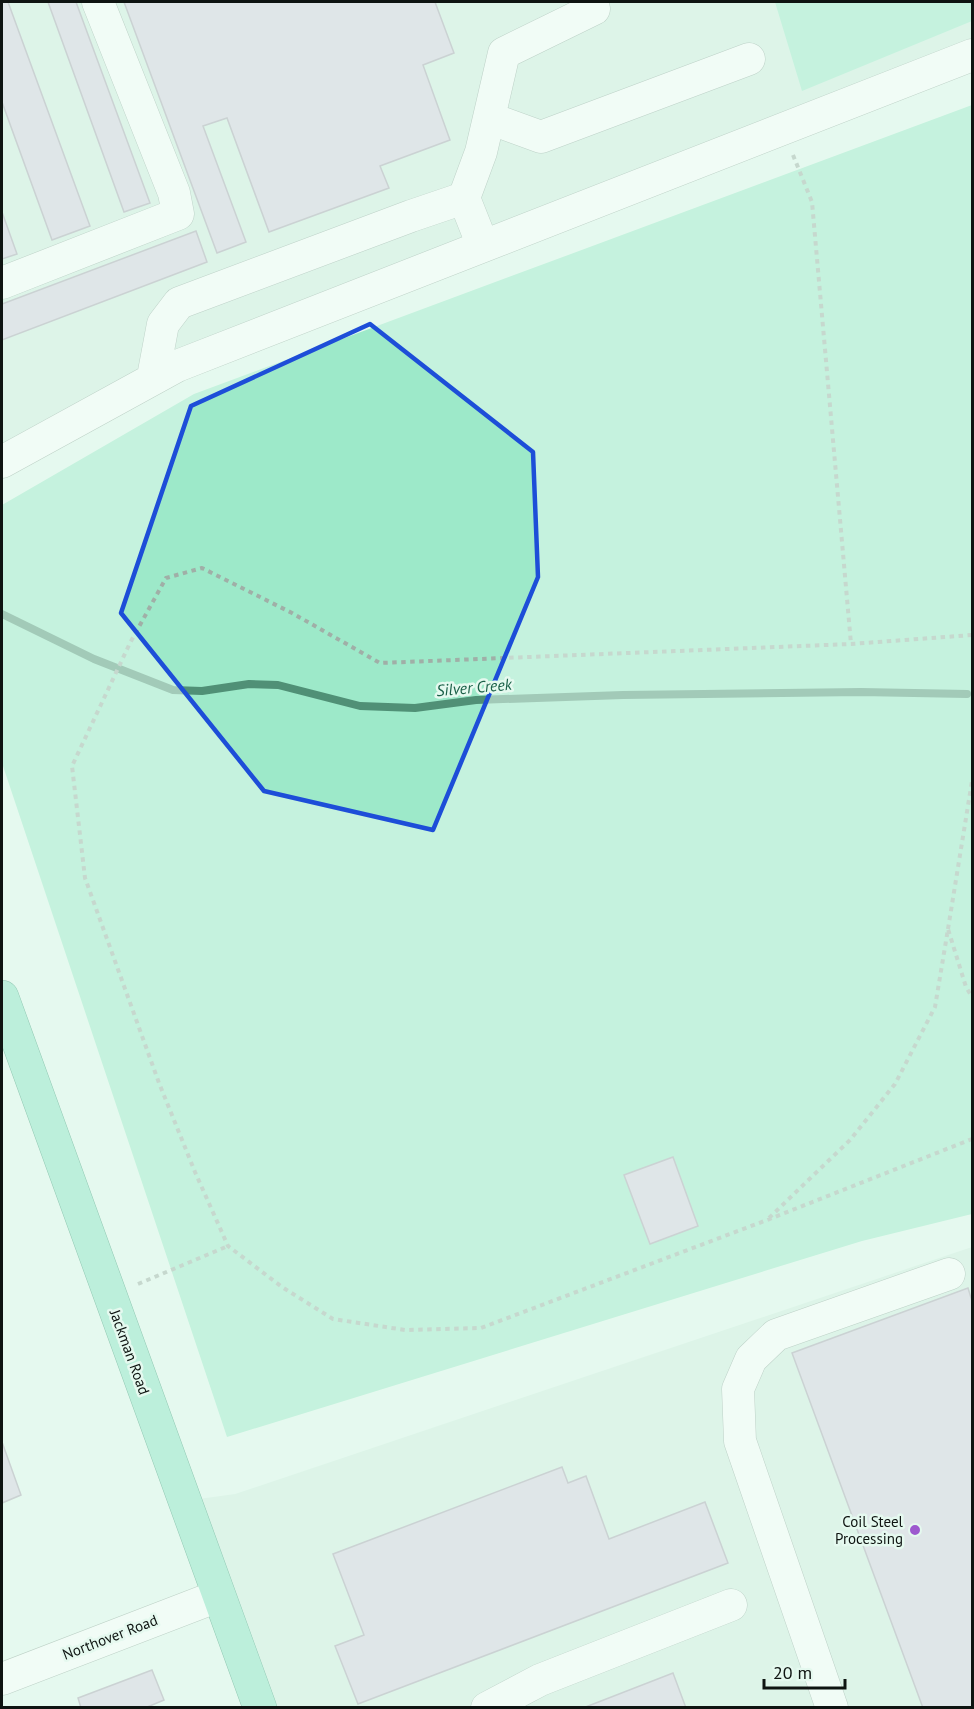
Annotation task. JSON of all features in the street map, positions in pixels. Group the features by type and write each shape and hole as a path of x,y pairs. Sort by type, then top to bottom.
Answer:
{"main road":[{"name":"Jackman Road","path":"2,997 260,1707"}],"street":[{"path":"2,283 178,214 174,193 98,2"},
{"path":"483,246 464,198 482,152 504,53 594,9 592,2"},
{"path":"2,462 153,377 177,366 972,55"},
{"path":"489,118 541,137 749,59"},
{"path":"153,377 163,324 179,303 464,198"},
{"path":"832,1707 740,1441 738,1389 751,1359 777,1335 949,1274"},
{"name":"Northover Road","path":"2,1678 218,1596"},
{"path":"487,1707 540,1680 731,1605"}],"path":[{"path":"783,129 812,202 851,644"},
{"path":"972,635 851,644 380,663 292,613 202,568 166,578 130,643 72,766 84,878 159,1083 228,1246 282,1287 333,1319 405,1330 481,1328 767,1220 972,1139"},
{"path":"767,1220 850,1140 895,1084 935,1007 972,782"},
{"path":"948,929 966,987 972,997"},
{"path":"110,1296 228,1246"}],"highlighted area":[{"path":"370,324 533,452 538,577 433,830 264,791 121,613 191,406"}],"shaded area":[{"path":"2,2 972,2 972,57 153,377 2,462"},
{"path":"972,1247 972,1707 262,1707 184,1501 235,1494"}],"green space":[{"path":"775,2 972,2 972,21 802,91"},
{"path":"972,105 972,1214 862,1241 227,1437 2,763 2,505 194,394"}],"building":[{"path":"2,2 8,2 90,226 52,240 2,102"},
{"path":"48,2 76,2 150,203 124,212"},
{"path":"124,2 435,2 454,53 423,65 450,140 380,166 389,188 269,232 227,118 203,126 246,242 217,253"},
{"path":"2,212 17,254 2,259"},
{"path":"196,231 207,262 2,340 2,304"},
{"path":"673,1157 698,1226 650,1244 624,1175"},
{"name":"Coil Steel Processing","path":"968,1288 972,1301 972,1708 923,1708 792,1353"},
{"path":"2,1442 21,1495 2,1503"},
{"path":"562,1467 568,1483 586,1476 609,1539 705,1502 728,1563 358,1704 335,1646 364,1635 333,1554"},
{"path":"152,1670 164,1700 145,1708 81,1708 78,1698"},
{"path":"673,1673 686,1708 583,1708"}],"waterway":[{"name":"Silver Creek","path":"2,614 94,659 173,690 202,691 249,684 278,685 360,706 415,708 476,700 623,695 861,692 967,694"}],"place":[{"name":"Coil Steel Processing","path":"915,1530"}]}
